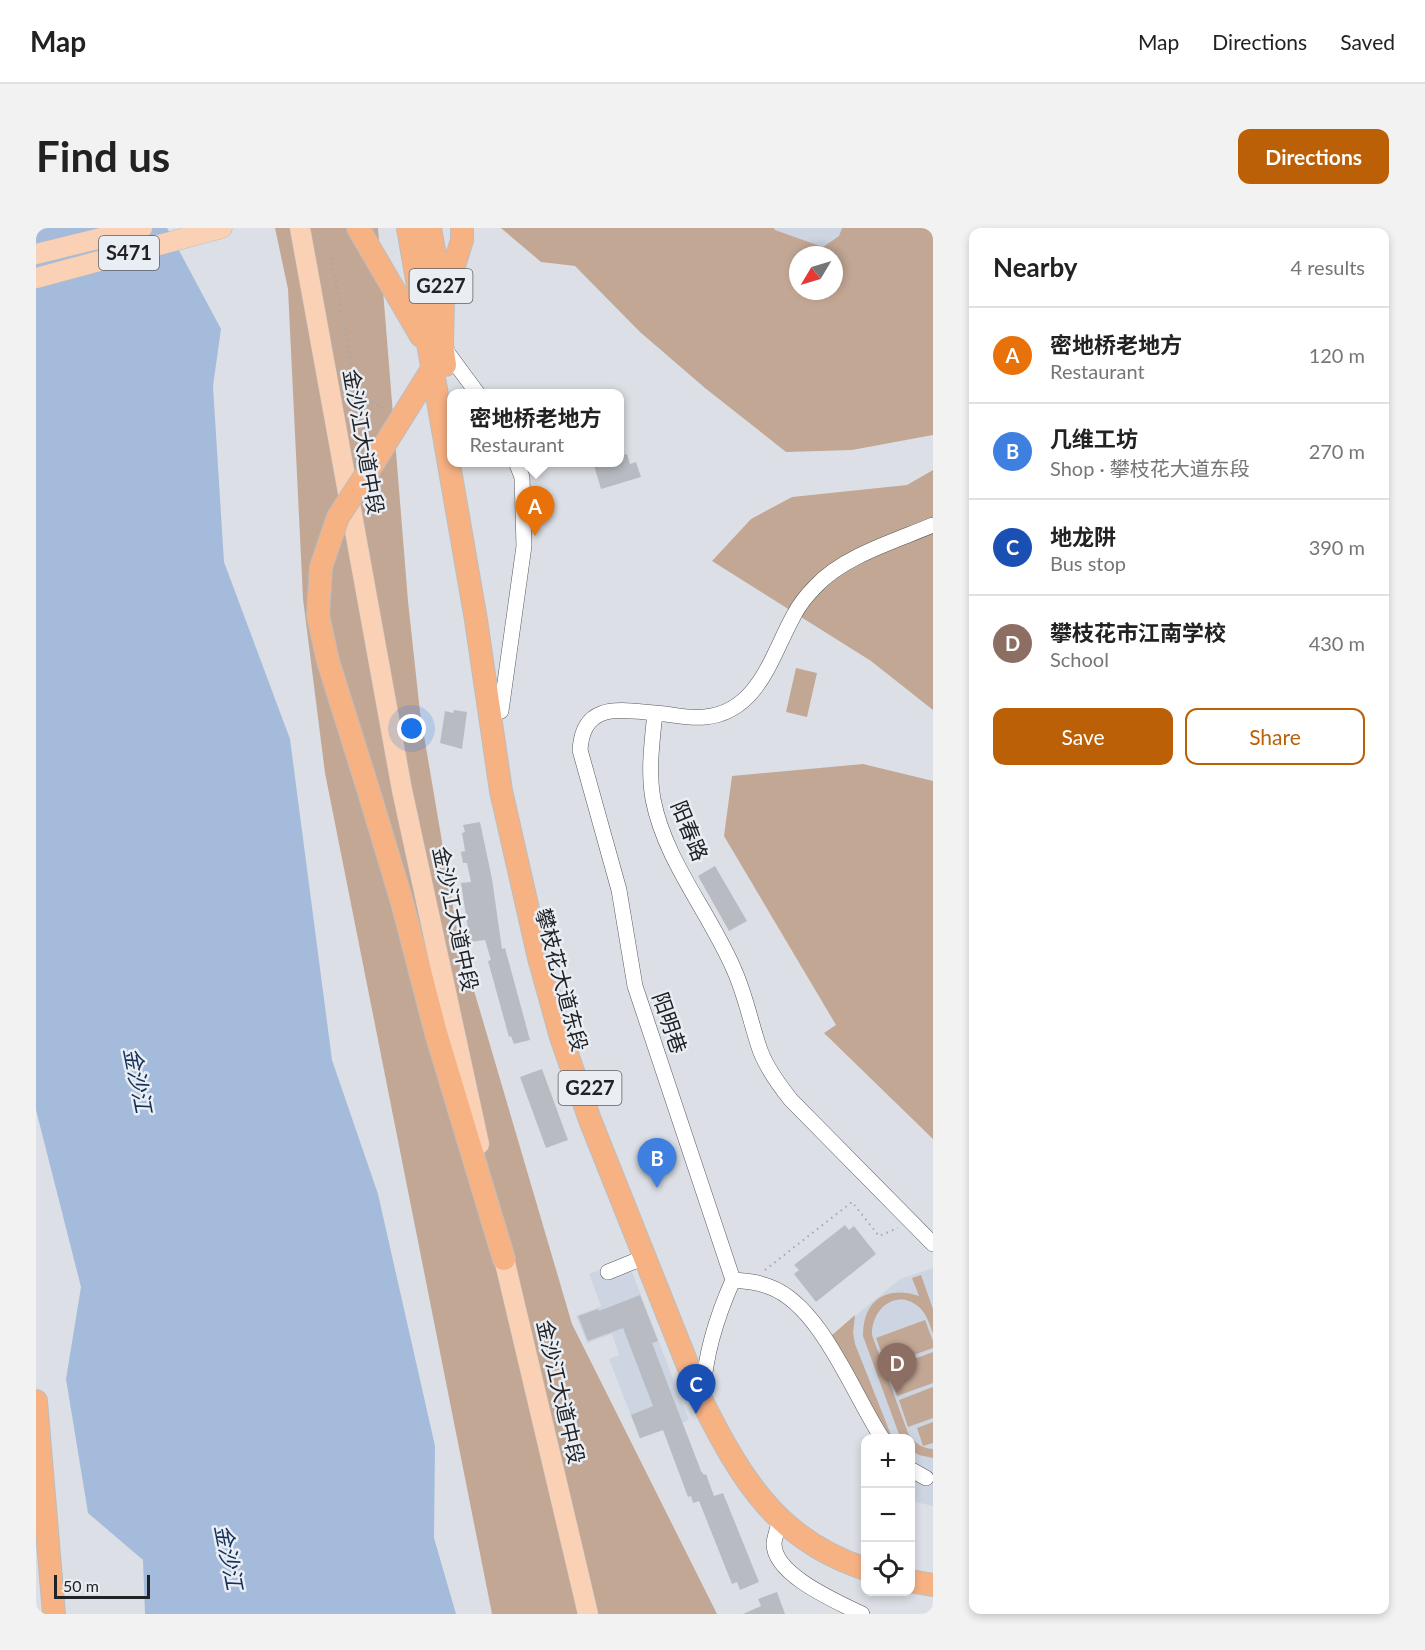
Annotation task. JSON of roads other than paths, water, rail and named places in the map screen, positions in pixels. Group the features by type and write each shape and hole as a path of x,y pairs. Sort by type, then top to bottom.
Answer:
{"highway":[{"path":"358,228 434,355 369,470 338,517 321,567 318,615 328,661 402,902 436,1033 482,1176 504,1259"},
{"name":"G227","path":"408,228 447,427"},
{"name":"G227","path":"430,228 443,299 434,355 447,393"},
{"path":"443,299 462,240 462,228"},
{"name":"G227","path":"454,467 480,613"},
{"name":"G227","path":"460,467 466,533"},
{"name":"攀枝花大道东段","path":"480,613 501,711 514,789 546,928 592,1093 704,1374 728,1432 753,1472 783,1506 818,1532 861,1552"},
{"name":"攀枝花大道东段","path":"480,613 501,791 539,958 561,1036 590,1120 702,1401 725,1446 750,1486 780,1520 814,1546 861,1568"},
{"path":"36,1401 54,1614"},
{"path":"915,1567 933,1570"},
{"path":"915,1582 933,1585"}],"main road":[{"name":"S471","path":"36,255 142,228"},
{"name":"S471","path":"36,278 222,228"},
{"name":"金沙江大道中段","path":"300,228 402,790 482,1176"},
{"name":"金沙江大道中段","path":"504,1259 588,1614"}],"street":[{"path":"434,355 473,389"},
{"path":"501,711 524,546 522,477 518,467"},
{"path":"655,713 706,717 729,710 749,696 764,676 795,613 816,585 846,562 933,525"},
{"name":"阳明巷","path":"655,713 620,710 604,712 589,720 581,733 580,750 619,890 634,986 733,1280"},
{"name":"阳春路","path":"655,713 650,766 653,800 662,828 688,884 727,951 738,977 760,1052 774,1078 791,1100 933,1244"},
{"path":"608,1272 645,1257"},
{"path":"702,1401 704,1374 715,1325 733,1280 751,1281 772,1287 790,1298 807,1314 824,1336 880,1434"},
{"path":"915,1472 926,1478"},
{"path":"780,1520 774,1545 781,1561 794,1576 816,1591 862,1614"}],"water":[{"name":"金沙江","path":"36,228 167,228 221,329 213,386 224,562 290,739 332,1060 378,1194 435,1446 434,1538 456,1614 145,1614 143,1560 88,1513 66,1379 81,1287 36,1110"}],"place":[{"name":"密地桥老地方","path":"535,536"},
{"name":"几维工坊","path":"657,1188"},
{"name":"攀枝花市江南学校","path":"897,1393"},
{"name":"地龙阱","path":"696,1414"}]}
